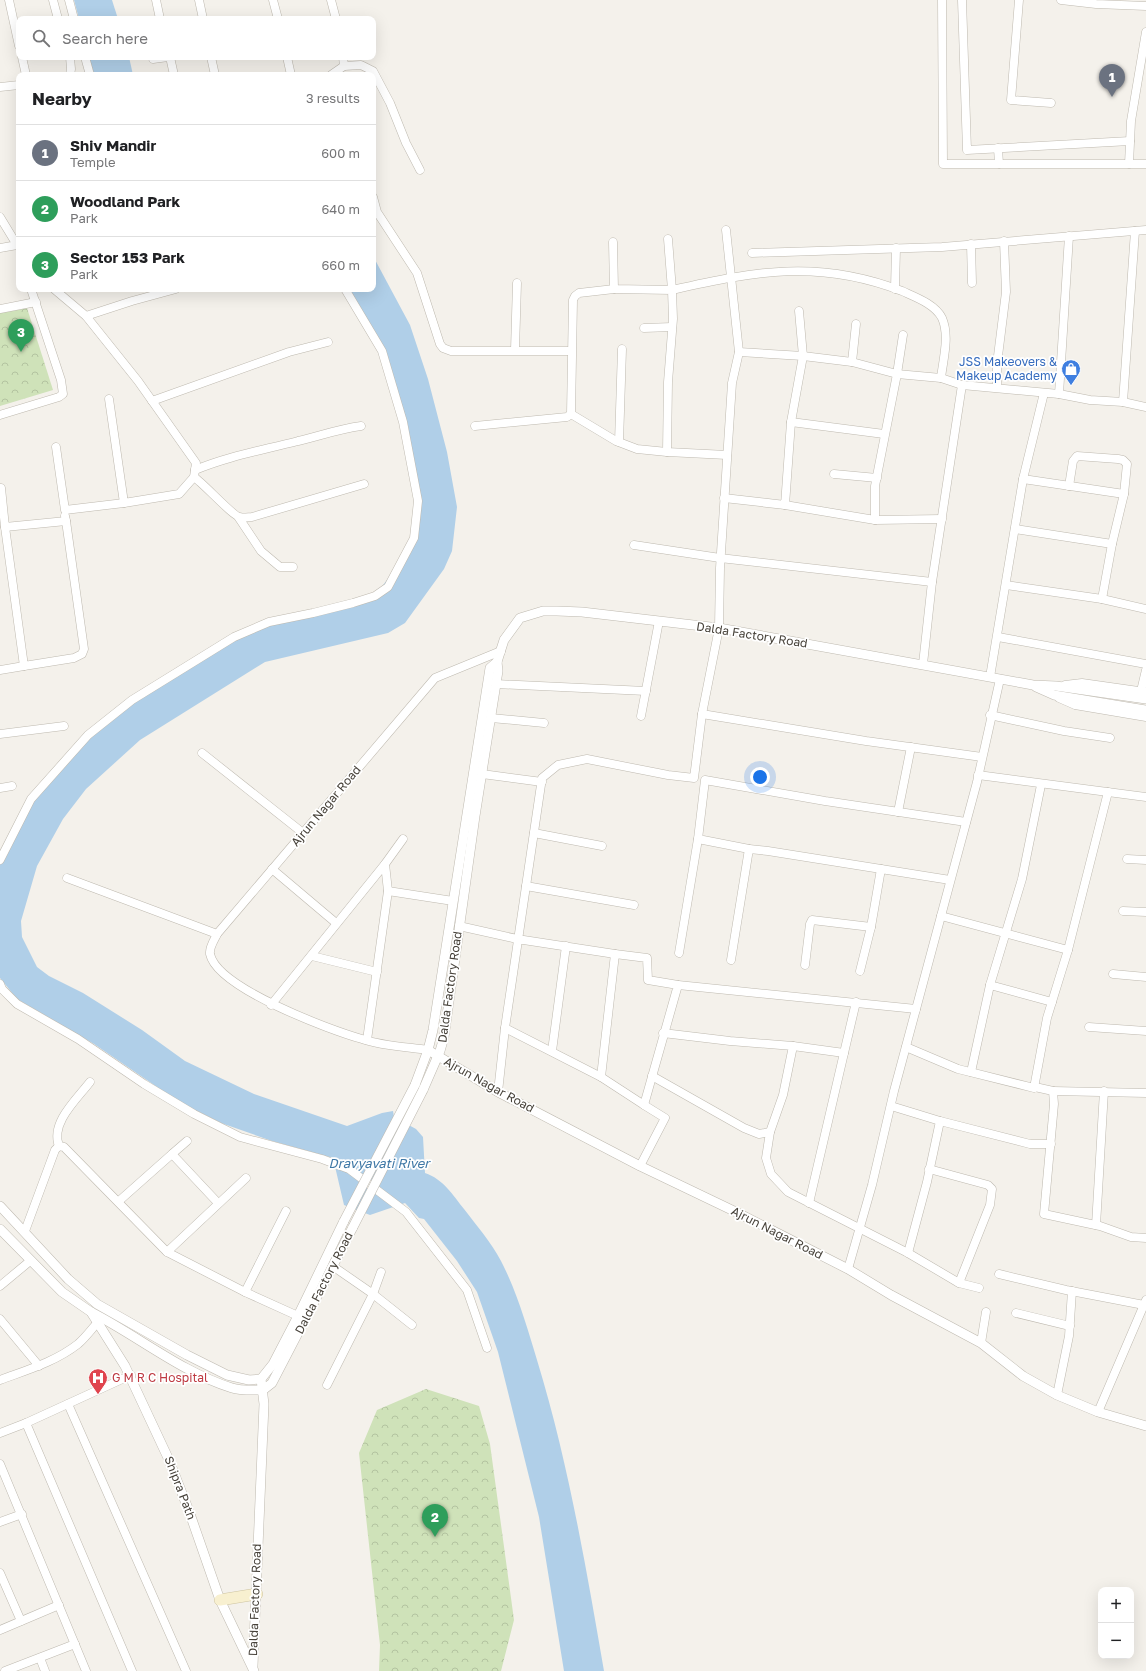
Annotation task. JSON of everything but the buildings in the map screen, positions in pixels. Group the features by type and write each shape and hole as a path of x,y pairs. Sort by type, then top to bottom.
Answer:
{"main road":[{"path":"220,1600 257,1594"}],"street":[{"path":"9,0 16,32"},
{"path":"53,0 57,16"},
{"path":"69,0 73,16"},
{"path":"156,0 159,16"},
{"path":"199,0 202,16"},
{"path":"273,0 277,16"},
{"path":"331,0 335,16"},
{"path":"942,0 943,164 1146,164"},
{"path":"962,0 967,150 1130,141"},
{"path":"1019,0 1011,100 1051,103"},
{"path":"1061,0 1096,4 1146,6"},
{"path":"1129,164 1131,121 1146,32"},
{"path":"23,60 25,72"},
{"path":"70,60 70,72"},
{"path":"86,60 89,72"},
{"path":"170,60 173,72"},
{"path":"212,60 214,72"},
{"path":"288,60 290,72"},
{"path":"343,60 344,66"},
{"path":"335,72 344,66 361,65 374,72"},
{"path":"376,77 390,103 406,143 420,170"},
{"path":"0,87 16,88"},
{"path":"998,148 999,164"},
{"path":"376,208 417,273 440,344 444,348 451,351 571,351"},
{"path":"0,217 16,245"},
{"path":"694,778 702,714 719,628 720,558 732,383 740,352 726,230"},
{"path":"752,253 970,244 1146,230"},
{"path":"1123,402 1135,231"},
{"path":"1059,394 1069,236"},
{"path":"667,452 668,382 672,327 672,290 668,239"},
{"path":"997,387 1006,292 1004,241"},
{"path":"613,242 614,289"},
{"path":"970,244 972,283"},
{"path":"0,248 16,248"},
{"path":"895,288 896,248"},
{"path":"571,414 571,351 574,296 579,293 614,289 672,290 731,276 765,271 808,270 845,274 895,288 929,304 941,317 946,334 941,378"},
{"path":"515,350 517,283"},
{"path":"0,415 59,398 63,394 61,380 32,292"},
{"path":"58,292 86,316 152,401 196,464 195,473 231,513 239,518 261,551 280,567 293,567"},
{"path":"86,316 165,292"},
{"path":"0,860 31,800 88,735 132,700 234,637 269,622 313,613 375,596 388,587 414,538 418,501 403,422 382,351 347,292"},
{"path":"0,309 36,302"},
{"path":"785,505 791,422 802,356 799,311"},
{"path":"852,362 856,324"},
{"path":"644,328 672,327"},
{"path":"875,520 877,478 884,434 897,374 902,335"},
{"path":"152,401 170,393 289,352 328,342"},
{"path":"619,442 622,349"},
{"path":"740,352 802,356 852,362 897,374 941,378 962,385 997,387 1059,394 1090,400 1123,402 1146,407"},
{"path":"923,664 932,582 962,385"},
{"path":"848,1269 872,1185 906,1047 978,775 990,715 998,637 1023,479 1044,393"},
{"path":"109,399 124,503"},
{"path":"571,414 619,442 637,449 727,455"},
{"path":"476,426 567,417 571,414"},
{"path":"791,422 884,434"},
{"path":"64,510 124,503 180,494 195,473 223,459 343,429 361,426"},
{"path":"0,670 74,658 82,654 84,649 56,447"},
{"path":"1069,486 1075,457 1118,459 1126,462 1128,467 1124,494 1112,544 1102,599"},
{"path":"834,474 877,478"},
{"path":"1023,479 1124,494"},
{"path":"239,518 252,516 364,484"},
{"path":"1,488 5,527 4,546 24,666"},
{"path":"724,498 785,505 875,520 942,519"},
{"path":"5,527 66,521"},
{"path":"1015,529 1112,544"},
{"path":"634,545 720,558 932,582"},
{"path":"1006,585 1102,599 1146,608"},
{"name":"Dalda Factory Road","path":"263,1390 272,1383 334,1267 423,1090 438,1057 446,1024 459,926 498,671 497,662 506,637 520,618 543,611 582,612 719,628 1033,685 1056,686 1132,697 1144,694"},
{"path":"641,716 659,621"},
{"path":"998,637 1146,664"},
{"name":"Ajrun Nagar Road","path":"500,651 435,678 217,934 211,946 210,954 217,966 245,989 271,1005 367,1040 428,1050 498,1092 640,1166 736,1212 848,1269 891,1295 981,1343 1023,1376 1057,1395 1098,1412 1146,1426"},
{"name":"Dalda Factory Road","path":"253,1669 257,1594 263,1390 261,1379 272,1364 298,1316 344,1221 415,1085 428,1050 446,958 452,901 490,668 497,662"},
{"path":"1056,686 1082,683 1144,694 1146,670"},
{"path":"496,684 646,691"},
{"name":"Dalda Factory Road","path":"1033,685 1054,696 1146,710"},
{"path":"1054,696 1075,705 1146,717"},
{"path":"702,714 982,757"},
{"path":"990,715 1064,731 1110,738"},
{"path":"491,718 544,723"},
{"path":"0,733 64,726"},
{"path":"898,812 911,747"},
{"path":"202,752 303,833"},
{"path":"498,1092 505,1028 542,778 558,765 587,759 668,775 966,822"},
{"path":"482,774 542,782"},
{"path":"978,775 1146,797"},
{"path":"679,953 698,839 705,780"},
{"path":"971,1072 990,984 1022,879 1041,784"},
{"path":"0,788 12,786"},
{"path":"1035,1087 1048,1018 1068,950 1108,792"},
{"path":"534,834 602,846"},
{"path":"271,1005 312,956 336,923 385,864 403,839"},
{"path":"698,839 749,849 950,880"},
{"path":"731,960 749,849"},
{"path":"1127,859 1146,860"},
{"path":"367,1040 388,891 385,864"},
{"path":"272,869 336,923"},
{"path":"860,971 871,927 881,869"},
{"path":"67,878 217,934"},
{"path":"526,886 634,905"},
{"path":"388,891 452,901"},
{"path":"1123,911 1146,912"},
{"path":"941,916 1068,950"},
{"path":"805,965 810,924 812,920 871,927"},
{"path":"459,926 518,939 647,958 648,980 678,985 916,1009"},
{"path":"552,1050 566,946"},
{"path":"600,1077 616,954"},
{"path":"312,956 377,972"},
{"path":"1113,974 1146,977"},
{"path":"0,984 17,1004 72,1036 144,1084 194,1114 240,1137 322,1159 349,1169 356,1174 406,1212 467,1290 488,1348"},
{"path":"990,984 1052,1002"},
{"path":"644,1105 678,985"},
{"path":"808,1203 856,1002"},
{"path":"505,1028 552,1050 600,1077 666,1118 640,1166"},
{"path":"1089,1028 1146,1031"},
{"path":"663,1034 793,1046 844,1053"},
{"path":"793,1046 783,1095 770,1132 766,1158 771,1174 788,1192 808,1203 908,1253 959,1283 979,1288"},
{"path":"906,1047 958,1069 1053,1092 1104,1091 1146,1093"},
{"path":"652,1076 744,1128 759,1134 770,1132"},
{"path":"59,1146 57,1141 59,1126 90,1082"},
{"path":"1096,1225 1104,1091"},
{"path":"1053,1092 1054,1104 1044,1214 1096,1225 1131,1237 1146,1238"},
{"path":"891,1106 940,1121 1030,1144 1051,1144"},
{"path":"908,1253 930,1169 940,1121"},
{"path":"119,1201 187,1141"},
{"path":"59,1146 64,1146 167,1252 245,1292 298,1316"},
{"path":"25,1231 55,1150 59,1146"},
{"path":"172,1154 218,1203"},
{"path":"930,1169 988,1185 992,1189 990,1205 959,1283"},
{"path":"167,1252 246,1178"},
{"path":"0,1206 68,1278 91,1299 128,1322 228,1375 248,1380 261,1379"},
{"path":"245,1292 286,1211"},
{"name":"Shipra Path","path":"0,1229 62,1292 91,1312"},
{"path":"0,1286 30,1261"},
{"path":"334,1267 373,1294 412,1325"},
{"path":"327,1385 373,1294 381,1272"},
{"path":"999,1274 1072,1291 1145,1302 1098,1412"},
{"path":"1057,1395 1070,1326 1072,1291"},
{"name":"Shipra Path","path":"91,1299 91,1312 97,1324 114,1347 131,1375 140,1401 169,1460 189,1511 220,1600 253,1669"},
{"path":"91,1312 202,1375 234,1389 263,1390"},
{"path":"981,1343 986,1312"},
{"path":"1016,1313 1070,1326"},
{"path":"0,1319 39,1366"},
{"path":"0,1380 39,1366 61,1356 79,1343 97,1324"},
{"path":"0,1433 26,1424 131,1375"},
{"path":"68,1404 186,1671"},
{"path":"26,1424 132,1671"},
{"path":"0,1464 86,1671"},
{"path":"0,1522 22,1514"},
{"path":"0,1574 3,1587 21,1621"},
{"path":"0,1630 58,1605"},
{"path":"5,1671 14,1669 75,1644"},
{"path":"40,1658 46,1671"}],"green space":[{"path":"27,308 53,390 0,406 0,313"},
{"path":"426,1389 479,1406 490,1444 514,1620 501,1671 379,1671 380,1645 359,1453 377,1410"}],"water":[{"path":"74,0 112,0 117,16 78,16"},
{"path":"90,60 130,60 132,72 93,72"},
{"name":"Dravyavati River","path":"376,262 410,325 428,379 447,452 457,507 452,551 444,569 405,623 388,633 265,662 140,740 86,789 63,819 37,866 21,921 22,937 37,967 49,976 83,993 142,1030 185,1061 254,1094 347,1126 382,1113 393,1111 394,1117 416,1129 423,1137 425,1173 437,1179 447,1188 488,1241 507,1273 521,1310 548,1398 567,1475 604,1671 564,1671 539,1517 498,1352 477,1292 457,1261 424,1219 419,1218 405,1203 370,1215 344,1205 333,1158 272,1141 221,1123 179,1102 94,1044 17,999 0,978 0,862 33,801 74,749 120,707 249,628 374,597 412,547 418,499 415,478 377,338 351,292 376,292"}],"place":[{"name":"Shiv Mandir","path":"1112,97"},
{"name":"Sector 153 Park","path":"21,352"},
{"name":"JSS Makeovers & Makeup Academy","path":"1071,386"},
{"name":"G M R C Hospital","path":"98,1395"},
{"name":"Woodland Park","path":"435,1537"}]}
